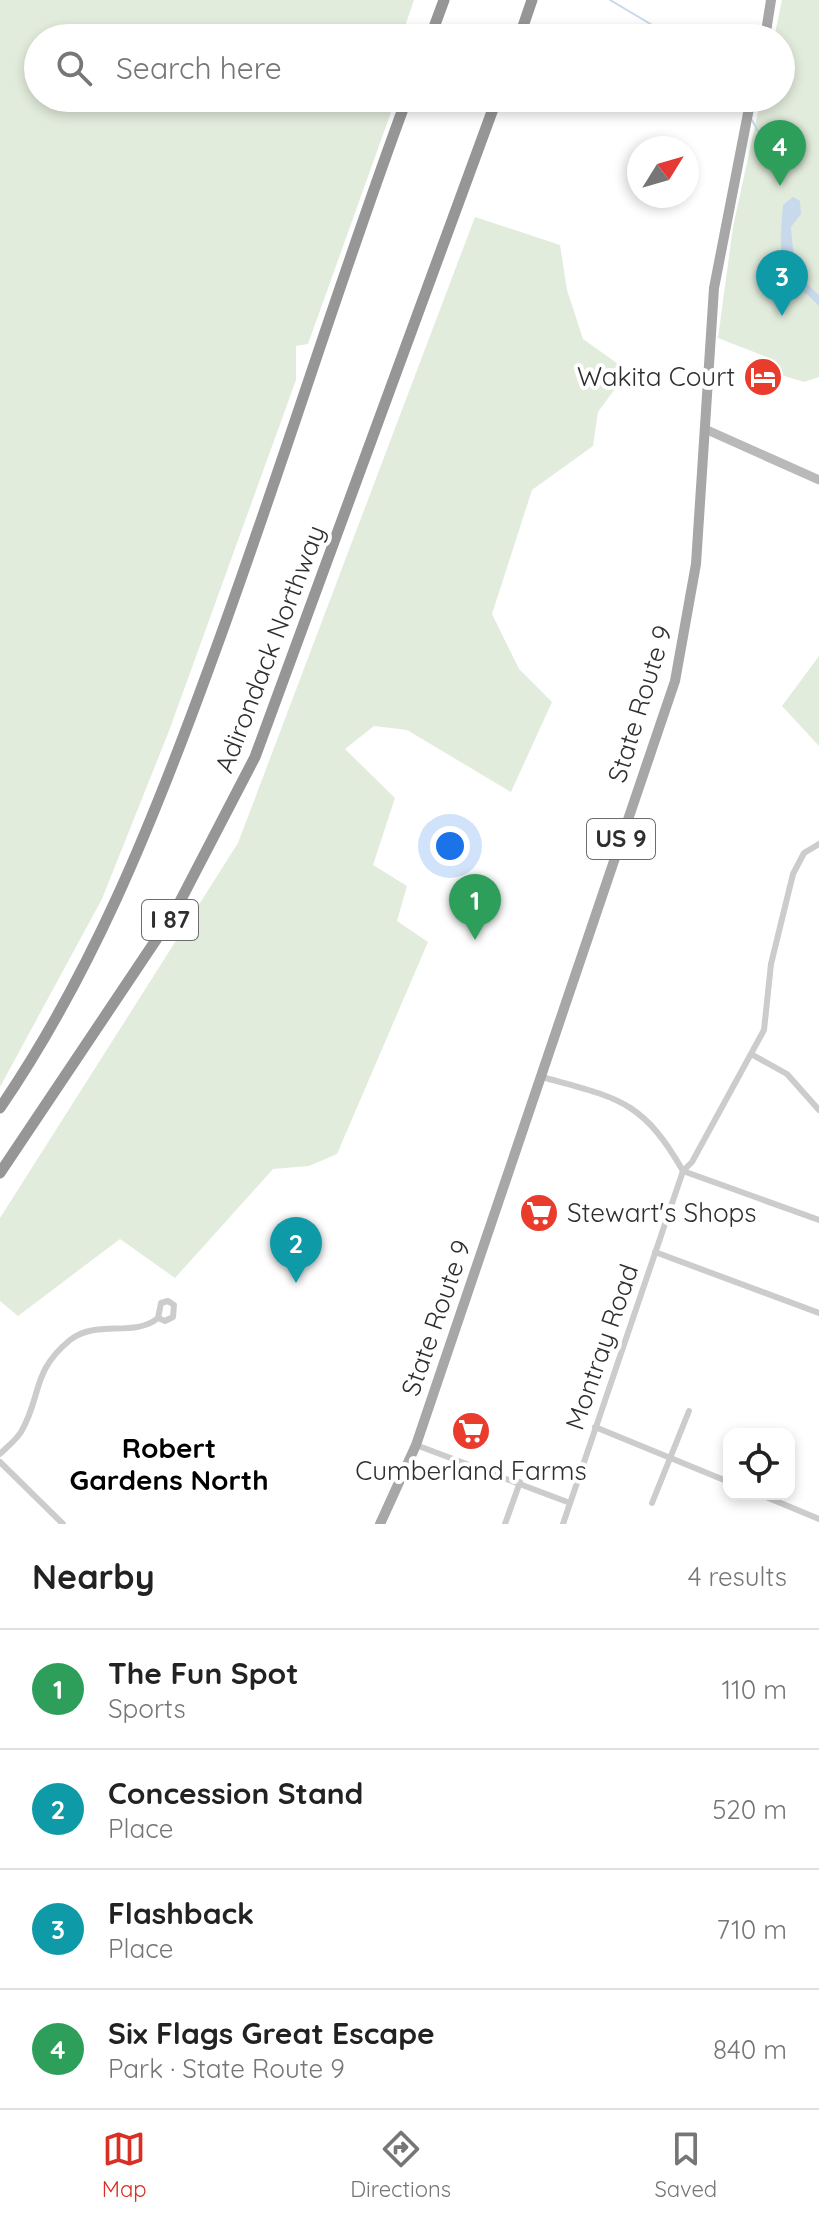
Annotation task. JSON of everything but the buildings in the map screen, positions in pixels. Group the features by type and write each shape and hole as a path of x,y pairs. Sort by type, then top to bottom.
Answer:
{"highway":[{"path":"435,24 444,0"},
{"path":"524,24 532,0"},
{"name":"Adirondack Northway","path":"0,1108 76,983 154,816 295,423 352,246 402,112"},
{"name":"Adirondack Northway","path":"0,1173 167,926 223,825 255,757 492,112"}],"main road":[{"path":"767,24 771,0"},
{"name":"State Route 9","path":"380,1524 416,1445 675,681 696,564 714,288 748,112"}],"street":[{"path":"705,429 819,480"},
{"name":"Montray Road","path":"563,1524 683,1171 692,1162 764,1030 771,964 793,874 804,853 819,844"},
{"path":"751,1054 787,1074 819,1110"},
{"path":"542,1077 613,1097 638,1110 655,1126 683,1171 819,1220"},
{"path":"655,1252 819,1313"},
{"path":"0,1454 20,1434 37,1381 50,1359 72,1339 92,1328 138,1326 158,1318"},
{"path":"652,1503 689,1411"},
{"path":"595,1427 723,1480"},
{"path":"416,1445 570,1503"},
{"path":"0,1462 63,1524"},
{"path":"505,1524 520,1482"},
{"path":"773,1500 819,1519"}],"green space":[{"path":"0,0 414,0 406,24 24,24 24,112 391,112 308,344 296,346 296,380 169,731 102,899 0,1087"},
{"path":"782,0 819,0 819,377 804,382 781,375 780,366 774,360 718,338 733,227 758,112 795,112 795,24 777,24"},
{"path":"475,217 560,245 567,290 583,339 628,371 598,412 593,446 532,490 492,614 519,669 552,702 511,792 407,730 374,726 345,749 395,798 373,865 407,886 397,921 428,942 337,1154 309,1166 273,1169 175,1278 120,1239 18,1316 0,1301 0,1218 238,843"},
{"path":"819,656 819,746 782,706"}],"water":[{"path":"793,197 800,201 801,214 791,227 794,256 800,273 819,295 819,306 807,294 795,290 782,259 783,205"}],"waterway":[{"path":"610,0 650,24"},
{"path":"752,120 762,139"}],"place":[{"name":"Six Flags Great Escape","path":"780,186"},
{"name":"Flashback","path":"782,316"},
{"name":"Wakita Court","path":"763,377"},
{"name":"The Fun Spot","path":"475,940"},
{"name":"Stewart's Shops","path":"539,1213"},
{"name":"Concession Stand","path":"296,1283"},
{"name":"Cumberland Farms","path":"471,1431"}],"district":[{"name":"Robert Gardens North","path":"169,1464"}]}
